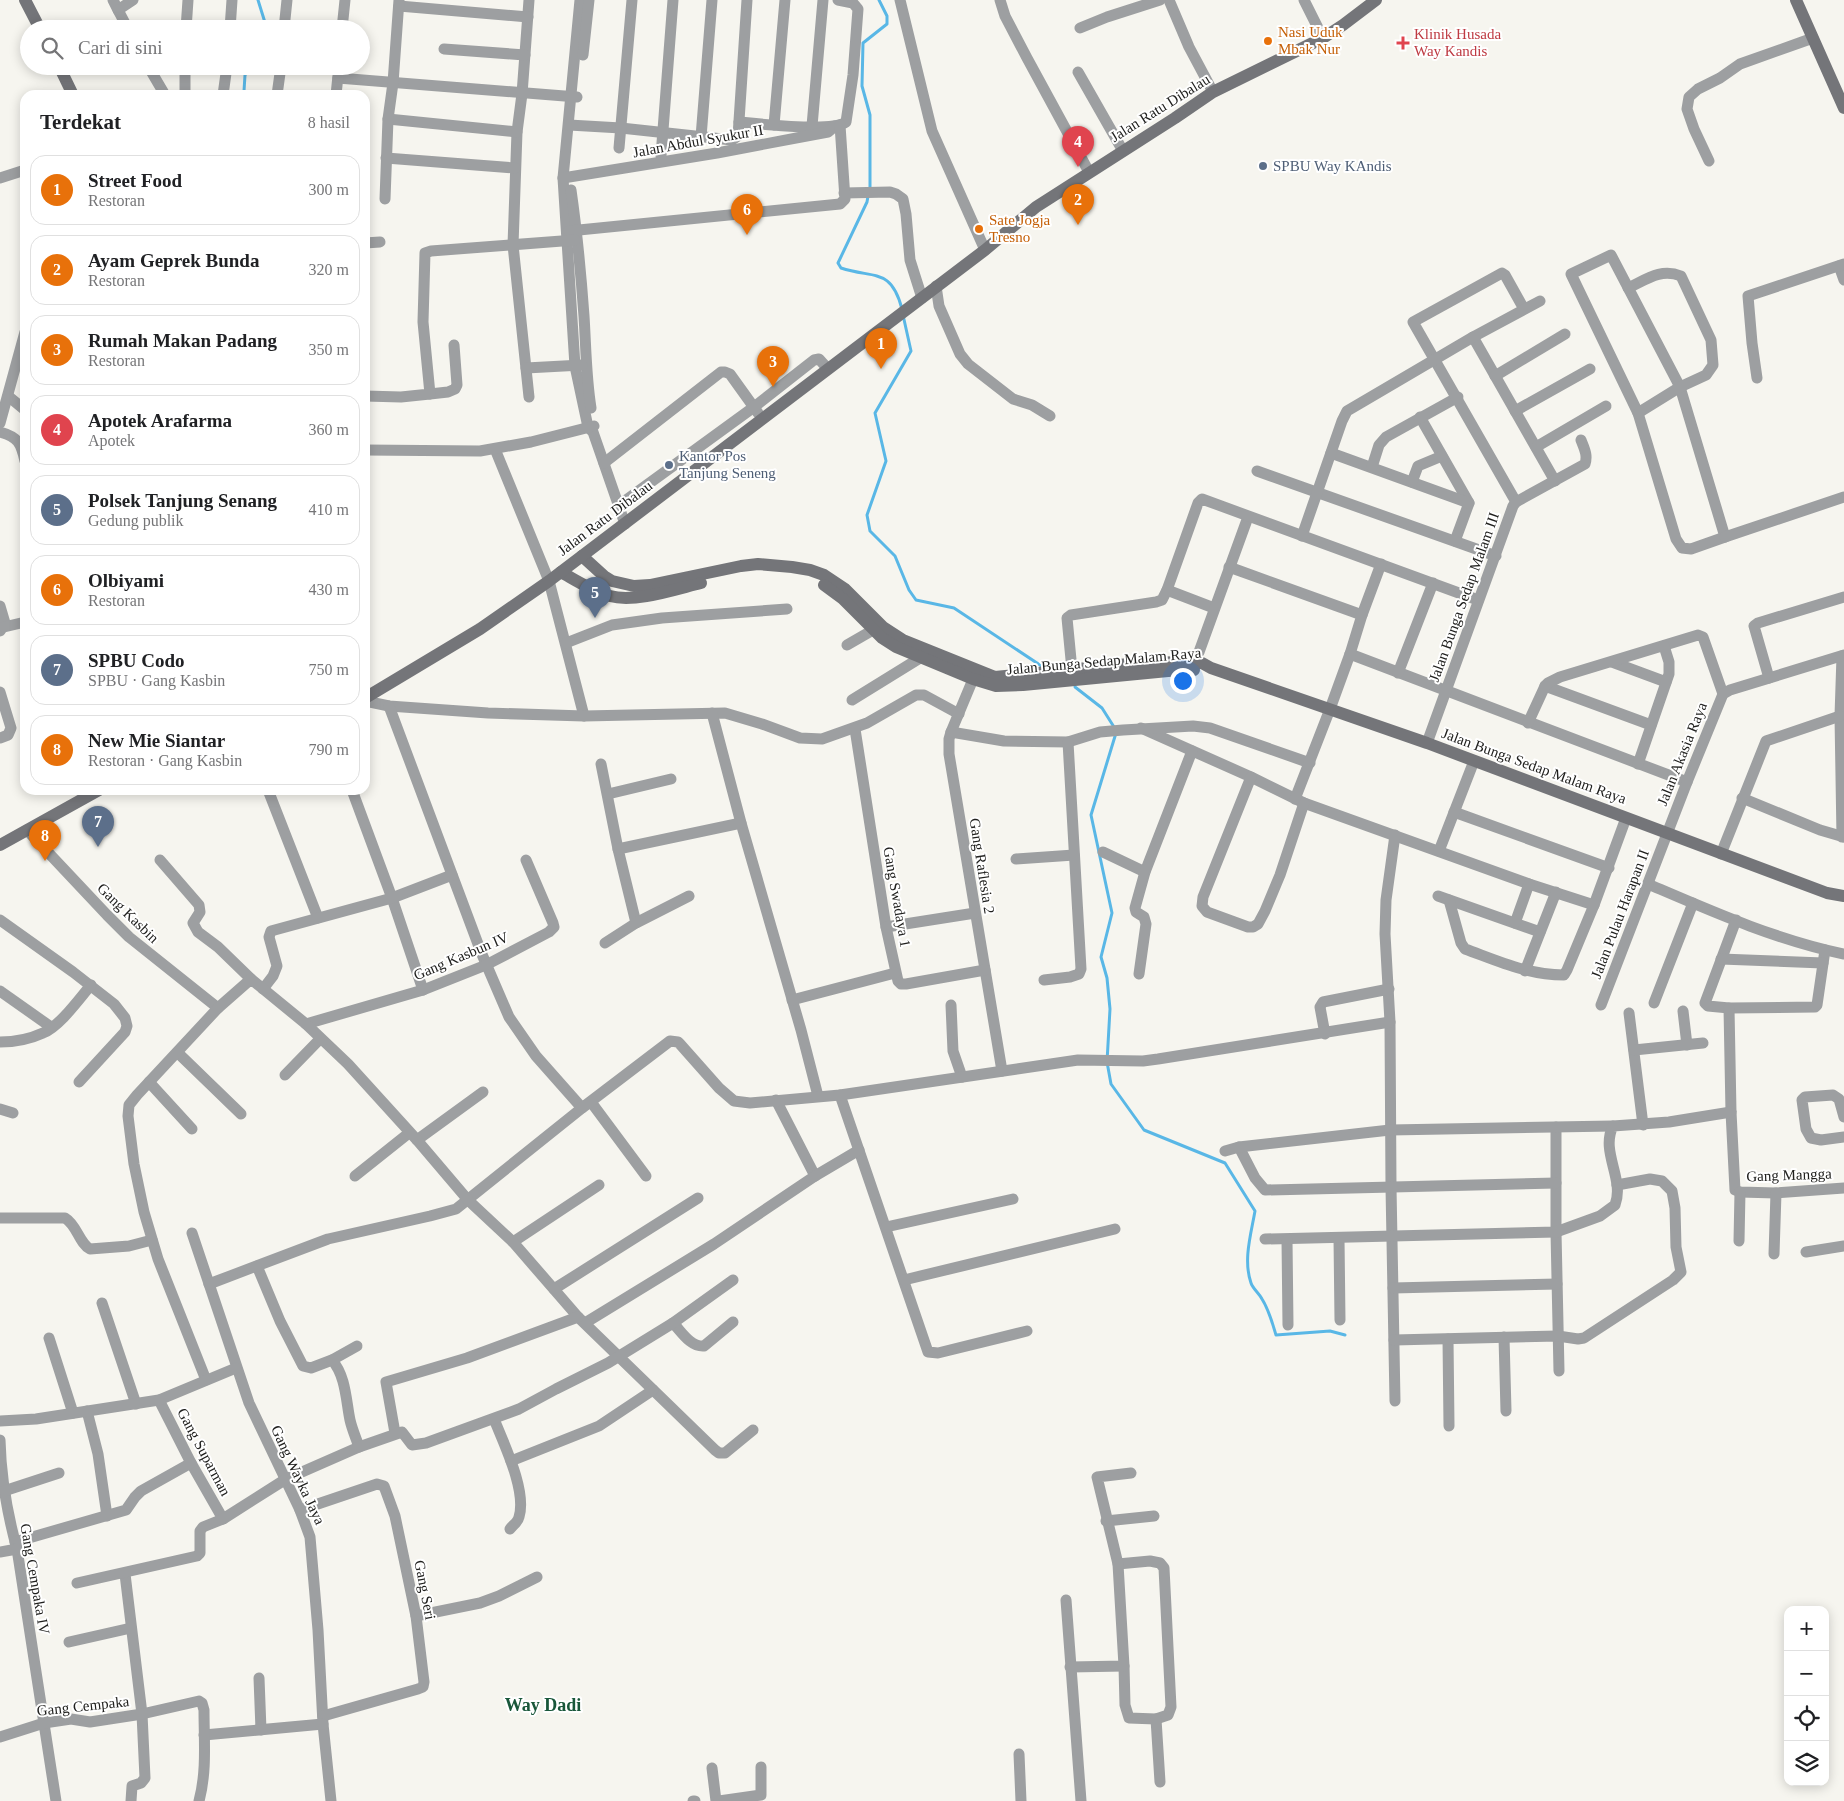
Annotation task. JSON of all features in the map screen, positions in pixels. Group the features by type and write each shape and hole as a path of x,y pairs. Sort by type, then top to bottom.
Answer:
{"street":[{"path":"25,0 35,20"},
{"path":"124,20 116,5 133,0"},
{"path":"187,20 188,0"},
{"path":"231,20 232,0"},
{"path":"285,20 287,0"},
{"path":"343,20 345,0"},
{"path":"529,0 522,94 517,132 513,246 529,397"},
{"path":"580,0 572,125 564,164 572,235 580,366 592,428 625,524"},
{"path":"574,97 589,0"},
{"path":"619,148 632,0"},
{"path":"661,156 673,0"},
{"path":"701,137 712,0"},
{"path":"572,125 732,140 737,138 747,0"},
{"path":"774,125 785,0"},
{"path":"812,126 820,15 823,0"},
{"path":"739,122 812,126 838,126 844,124 847,118 853,75 858,9 853,2 838,0"},
{"path":"900,0 932,131 985,250"},
{"path":"1000,0 1005,16 1089,172"},
{"path":"1080,28 1160,0"},
{"path":"1169,0 1189,47 1213,92"},
{"path":"1304,0 1324,38"},
{"name":"Jalan Ratu Dibalau","path":"370,696 480,629 549,581 894,320 985,250 1036,207 1213,92 1324,38 1376,0"},
{"path":"1796,0 1844,108"},
{"path":"385,199 388,119 399,3 528,17"},
{"path":"1709,161 1694,130 1687,109 1689,97 1698,89 1720,78 1740,64 1813,38"},
{"path":"444,48 525,55"},
{"path":"1078,72 1123,150"},
{"path":"63,75 71,90"},
{"path":"153,75 162,90"},
{"path":"185,75 185,90"},
{"path":"224,90 226,75"},
{"path":"278,90 280,75"},
{"path":"336,90 338,75"},
{"path":"354,75 393,82 574,97"},
{"path":"388,119 477,126 517,132"},
{"path":"430,394 423,322 424,255 431,251 513,246 572,235 840,204 845,199 838,126"},
{"name":"Jalan Abdul Syukur II","path":"566,178 828,132 838,126"},
{"path":"717,153 723,139"},
{"path":"386,158 515,168"},
{"path":"0,178 20,172"},
{"path":"844,193 871,192 896,194 903,199 910,260 922,298"},
{"path":"370,243 380,242"},
{"path":"1725,537 1680,387 1611,255 1571,274 1638,413 1676,539 1682,548 1691,549 1844,497"},
{"path":"1757,378 1748,296 1842,265 1844,280"},
{"path":"1628,288 1662,273 1671,272 1681,276 1711,340 1714,366 1706,375 1680,387 1638,413"},
{"path":"1516,502 1458,397 1434,360 1413,322 1502,274 1506,275 1524,310"},
{"path":"936,286 939,306 960,354 968,364 1013,399 1032,405 1050,416"},
{"path":"1302,536 1342,421 1348,411 1473,337 1540,301"},
{"path":"1495,376 1566,334"},
{"path":"1473,337 1555,481"},
{"path":"370,396 401,397 448,392 455,389 457,385 454,344"},
{"path":"0,423 20,357"},
{"path":"618,506 754,407 814,360 819,359 828,369"},
{"path":"526,368 580,366"},
{"path":"1516,411 1590,369"},
{"path":"604,463 721,372 730,374 762,418"},
{"path":"8,396 20,406"},
{"path":"1372,467 1381,442 1420,417 1458,397"},
{"path":"1536,448 1606,406"},
{"path":"1420,417 1469,503"},
{"path":"370,450 455,452 495,449 592,428"},
{"path":"0,432 8,434 20,444"},
{"name":"Jalan Bunga Sedap Malam III","path":"1427,743 1478,600 1516,502 1585,464 1587,459 1586,452 1581,440"},
{"path":"495,449 549,581 584,716"},
{"path":"1331,453 1469,503"},
{"path":"1412,482 1418,466 1442,456"},
{"path":"1257,471 1496,556"},
{"path":"1071,674 1067,623 1069,616 1162,600 1199,501 1205,500 1478,600"},
{"path":"1455,541 1469,503"},
{"path":"1199,664 1214,608 1248,517"},
{"name":"Jalan Bunga Sedap Malam Raya","path":"582,556 612,581 634,586 758,564 810,570 824,575 845,589 891,633 996,686 1055,682 1071,674"},
{"path":"1251,777 1203,897 1202,906 1207,912 1248,927 1258,924 1280,875 1310,763 1381,564"},
{"path":"1229,567 1362,615"},
{"name":"Jalan Bunga Sedap Malam Raya","path":"561,572 592,590 611,597 621,598 648,595 740,574 778,573 806,578 830,588 843,598 872,630 896,648 920,658 975,675 995,677 1071,674 1149,662 1199,664 1427,743 1827,893 1844,896"},
{"path":"1398,672 1433,583"},
{"path":"1167,590 1214,608"},
{"path":"1769,678 1754,626 1758,623 1844,597"},
{"path":"0,606 5,623 2,629"},
{"path":"566,643 612,625 662,618 787,609"},
{"path":"2,629 20,623"},
{"path":"847,644 872,630"},
{"path":"1528,723 1548,683 1560,677 1701,636 1723,694"},
{"path":"1638,764 1670,667 1664,646"},
{"path":"1350,654 1686,782"},
{"path":"1742,798 1820,830 1843,837 1840,716 1843,655"},
{"name":"Jalan Akasia Raya","path":"1667,833 1723,694 1730,690 1843,655"},
{"path":"852,700 920,658"},
{"path":"1612,662 1666,682"},
{"name":"Gang Raflesia 2","path":"975,675 951,732 949,754 1002,1070"},
{"path":"1545,686 1651,725"},
{"path":"0,692 11,728 8,735 0,738"},
{"path":"370,700 390,706 459,712 584,716 651,716 712,713 735,715 800,738 822,739 855,729 912,696 920,694 959,714"},
{"path":"390,706 486,966 509,1017 518,1033 586,1105 646,1176"},
{"path":"712,713 818,1096"},
{"path":"1721,854 1766,741 1840,716"},
{"path":"951,732 1004,741 1068,742 1100,732 1141,728 1204,727 1310,763"},
{"path":"1141,728 1300,801 1529,884 1594,905"},
{"name":"Gang Swadaya 1","path":"855,729 895,973"},
{"path":"1044,980 1070,977 1079,974 1081,970 1068,742"},
{"path":"1139,974 1146,924 1144,917 1136,912 1135,908 1145,872 1192,751"},
{"path":"1439,851 1474,761"},
{"path":"602,764 618,850 636,924"},
{"path":"608,794 671,779"},
{"path":"0,845 90,795"},
{"path":"270,795 318,918"},
{"path":"354,795 392,898 423,990"},
{"path":"1454,812 1608,868"},
{"path":"1540,932 1444,898 1465,949 1525,971 1564,975 1594,905 1626,818"},
{"path":"618,850 741,823"},
{"name":"Gang Kasbin","path":"27,830 107,916 218,1008"},
{"name":"Jalan Pulau Harapan II","path":"1601,1005 1667,833"},
{"path":"1395,835 1386,900 1385,934 1390,1022 1390,1187 1395,1401"},
{"path":"1103,852 1145,872"},
{"path":"1016,860 1074,855"},
{"path":"160,860 199,904 200,912 193,923 196,929 250,979 306,1024 348,1064 468,1200 513,1242 581,1320 653,1390 718,1452 725,1452 753,1430"},
{"name":"Gang Kasbun IV","path":"306,1024 423,990 486,966 549,932 554,927 551,915 526,860"},
{"path":"263,989 273,976 277,966 269,937 271,931 392,898 452,875"},
{"path":"1514,922 1529,884"},
{"path":"1648,884 1692,903 1783,937 1844,954"},
{"path":"1525,971 1556,892"},
{"path":"605,943 688,896"},
{"path":"1654,1003 1692,903"},
{"path":"886,927 975,913"},
{"path":"1736,920 1705,1003 1708,1006 1729,1008 1815,1007 1825,950"},
{"path":"1,922 91,985 125,1018 127,1026 125,1032 79,1082"},
{"path":"1721,959 1823,963"},
{"path":"792,1000 895,973 901,984 985,970"},
{"path":"206,1380 152,1240 138,1187 128,1112 131,1101 178,1053 218,1008 250,979"},
{"path":"0,1042 36,1036 45,1032 91,985"},
{"path":"1325,1034 1320,1007 1323,1002 1389,989"},
{"path":"0,991 51,1027"},
{"path":"951,1005 953,1051 962,1077"},
{"path":"1729,1008 1731,1112 1738,1191 1739,1241"},
{"path":"1683,1011 1687,1045"},
{"path":"1628,1013 1643,1124"},
{"path":"209,1284 328,1239 456,1209 586,1105 670,1041 678,1042 719,1088 734,1101 750,1103 840,1095 1064,1062 1092,1059 1158,1059 1325,1034 1390,1022"},
{"path":"285,1075 320,1038"},
{"path":"1634,1050 1703,1044"},
{"path":"178,1053 241,1114"},
{"path":"149,1082 192,1129"},
{"path":"356,1176 413,1136 483,1092"},
{"path":"840,1095 927,1350 930,1353 938,1353 1028,1331"},
{"path":"1844,1117 1839,1099 1833,1095 1805,1097 1802,1100 1808,1135 1813,1139 1844,1137"},
{"path":"776,1100 815,1176"},
{"path":"0,1109 13,1113"},
{"path":"1225,1151 1239,1147 1390,1130 1612,1126 1683,1120 1731,1112"},
{"path":"1265,1239 1287,1240 1556,1232 1600,1216 1616,1206 1618,1200 1617,1185 1609,1147 1612,1126"},
{"path":"1556,1127 1559,1371"},
{"path":"1239,1147 1255,1178 1265,1190 1556,1183"},
{"path":"395,1433 386,1382 581,1320 721,1240 815,1176 859,1150"},
{"path":"1394,1340 1558,1336 1584,1338 1673,1280 1681,1272 1676,1247 1675,1208 1672,1191 1662,1181 1650,1179 1617,1185"},
{"path":"513,1242 599,1185"},
{"name":"Gang Mangga","path":"1738,1191 1776,1193 1844,1188"},
{"path":"1774,1254 1776,1193"},
{"path":"554,1289 698,1198"},
{"path":"886,1227 1013,1199"},
{"path":"0,1218 65,1218 90,1249 129,1246 152,1240"},
{"path":"904,1280 1115,1229"},
{"name":"Gang Wayka Jaya","path":"192,1233 236,1368 259,1426 286,1479 310,1536 323,1720 331,1801"},
{"path":"1339,1238 1340,1320"},
{"path":"1287,1240 1288,1325"},
{"path":"1806,1252 1844,1246"},
{"path":"257,1266 280,1321 303,1366 311,1368 332,1360 357,1346"},
{"path":"76,1584 125,1574 199,1555 201,1529 223,1518 286,1479 358,1447 395,1433 403,1432 411,1444 426,1443 519,1410 620,1357 673,1323 733,1280"},
{"path":"1393,1288 1557,1284"},
{"path":"102,1303 136,1404"},
{"path":"673,1323 691,1342 704,1346 733,1322"},
{"path":"1504,1337 1506,1411"},
{"path":"49,1338 73,1414"},
{"path":"1448,1339 1449,1426"},
{"path":"332,1360 342,1380 350,1423 358,1447"},
{"path":"0,1421 36,1419 159,1400 236,1368"},
{"path":"511,1461 599,1426 653,1390"},
{"name":"Gang Suparman","path":"159,1400 191,1463 223,1518"},
{"path":"87,1411 98,1454 107,1516"},
{"path":"494,1419 511,1461 518,1488 520,1506 518,1520 510,1529"},
{"name":"Gang Cempaka IV","path":"0,1440 4,1491 16,1546 56,1801"},
{"path":"0,1552 126,1510 141,1492 191,1463"},
{"path":"4,1491 59,1473"},
{"path":"1118,1564 1150,1561 1160,1563 1164,1568 1171,1707 1168,1715 1156,1719 1129,1718 1126,1705 1118,1564 1106,1521 1097,1477 1131,1473"},
{"name":"Gang Seri","path":"300,1510 377,1484 384,1486 395,1516 416,1616 424,1682 422,1687 323,1720"},
{"path":"1106,1521 1154,1516"},
{"path":"125,1574 142,1714 145,1778 141,1783 132,1786 131,1801"},
{"path":"416,1616 480,1603 537,1577"},
{"path":"1066,1600 1081,1801"},
{"path":"69,1642 131,1628"},
{"path":"1070,1668 1124,1666"},
{"path":"259,1678 262,1730"},
{"name":"Gang Cempaka","path":"0,1737 44,1723 71,1719 90,1722 142,1714 199,1701 202,1703 204,1710 204,1735"},
{"path":"1156,1719 1160,1782"},
{"path":"199,1801 203,1780 204,1735 262,1730 323,1720"},
{"path":"1019,1754 1021,1801"},
{"path":"712,1768 718,1801 761,1795 761,1767"}],"waterway":[{"path":"258,0 264,20"},
{"path":"870,190 870,115 862,86 863,43 887,24 887,16 879,0"},
{"path":"244,90 245,75"},
{"path":"868,196 867,202 838,263 841,268 887,280 898,296 902,309"},
{"path":"903,315 911,351 875,413 886,461 867,515 870,531 895,556 909,590 916,600 954,608 1043,667"},
{"path":"1075,687 1102,708 1114,727"},
{"path":"1116,733 1091,815 1112,913 1101,957 1107,978 1110,1009 1107,1062 1111,1084 1144,1130 1225,1163 1255,1211 1248,1247 1249,1274 1252,1285 1267,1307 1276,1335 1330,1331 1345,1335"}],"place":[{"name":"Nasi Uduk Mbak Nur","path":"1268,41"},
{"name":"Klinik Husada Way Kandis","path":"1403,43"},
{"name":"SPBU Way KAndis","path":"1263,166"},
{"name":"Apotek Arafarma","path":"1078,167"},
{"name":"Ayam Geprek Bunda","path":"1078,225"},
{"name":"Sate Jogja Tresno","path":"979,229"},
{"name":"Olbiyami","path":"747,235"},
{"name":"Street Food","path":"881,369"},
{"name":"Rumah Makan Padang","path":"773,387"},
{"name":"Kantor Pos Tanjung Seneng","path":"669,465"},
{"name":"Polsek Tanjung Senang","path":"595,618"},
{"name":"SPBU Codo","path":"98,847"},
{"name":"New Mie Siantar","path":"45,861"}],"district":[{"name":"Way Dadi","path":"543,1705"}]}
